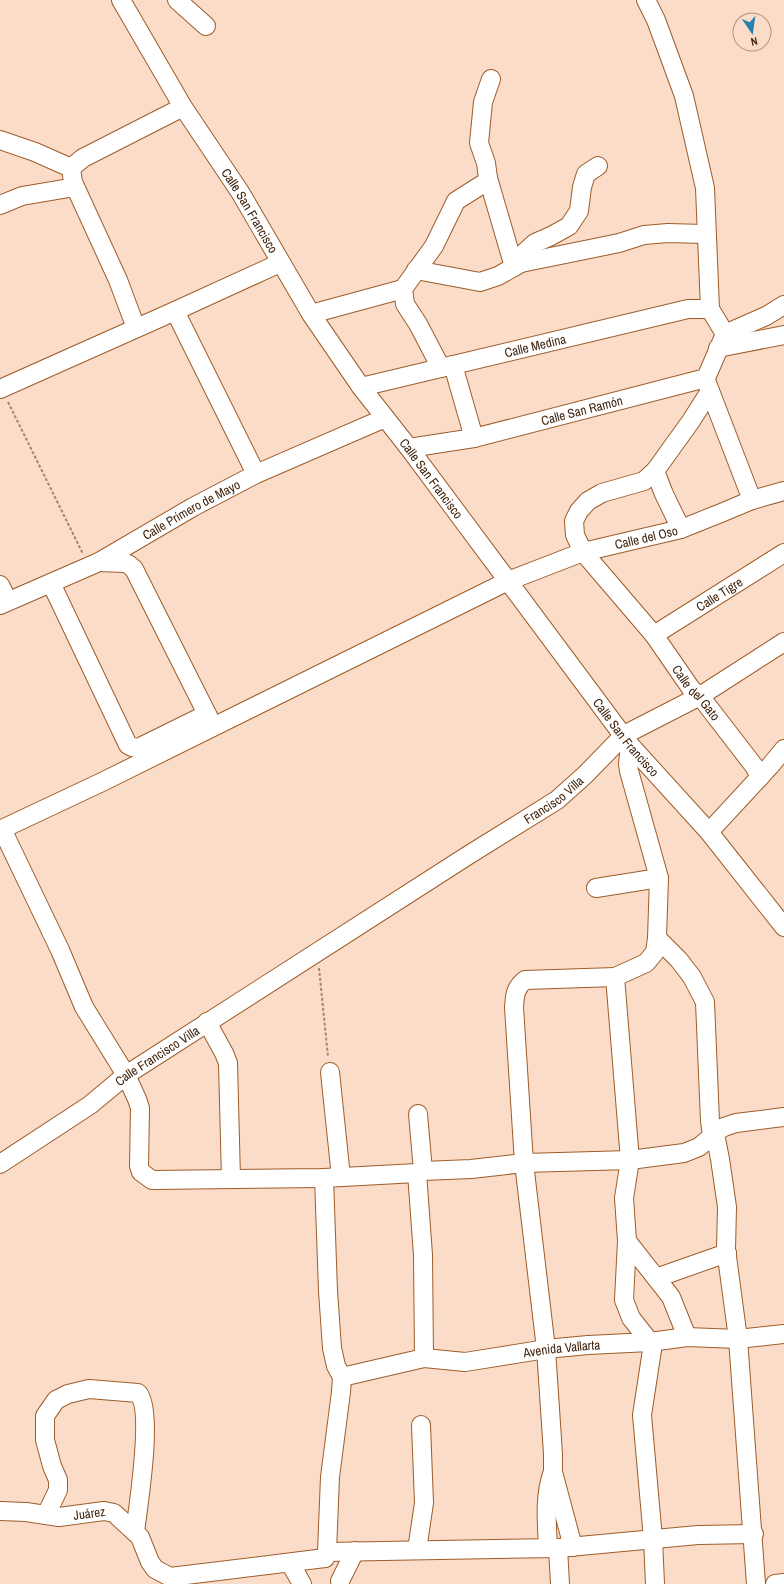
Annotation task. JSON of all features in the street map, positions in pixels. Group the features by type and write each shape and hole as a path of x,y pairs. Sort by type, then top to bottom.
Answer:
{"street":[{"name":"Calle San Francisco","path":"121,0 183,107 240,192 311,314 361,387 409,448 627,740 709,832 784,927"},
{"path":"177,0 206,26"},
{"path":"646,0 656,20 684,96 704,188 705,234 710,309 721,341 708,385 752,500"},
{"path":"490,79 483,102 479,143 486,163 488,178 517,265"},
{"path":"71,168 83,158 183,107"},
{"path":"0,140 35,152 71,168"},
{"path":"517,265 524,253 535,243 569,226 579,211 582,188 586,174 598,166"},
{"path":"71,168 71,175 75,187 121,287 136,328"},
{"path":"311,314 402,289 434,246 456,201 486,182 488,178"},
{"path":"0,205 22,196 75,187"},
{"path":"416,270 480,282 498,276 517,265 619,243 644,235 668,233 705,234"},
{"path":"0,388 175,311 280,262"},
{"path":"402,289 405,304 447,367 474,438"},
{"path":"745,334 766,316 784,305"},
{"name":"Calle Medina","path":"361,387 688,309 710,309"},
{"path":"175,311 256,474"},
{"path":"721,341 745,334 784,335"},
{"name":"Calle San Ramón","path":"409,448 474,438 708,385"},
{"name":"Calle del Gato","path":"708,385 691,421 655,471 644,481 602,493 588,501 579,511 574,521 575,535 583,552 654,635 692,690 700,696 754,766 760,777"},
{"name":"Calle Primero de Mayo","path":"4,603 94,565 193,507 256,474 385,418"},
{"path":"655,471 664,494 681,528"},
{"name":"Calle del Oso","path":"210,720 508,581 583,552 681,528 721,514 752,500 784,491"},
{"name":"Calle Tigre","path":"654,635 784,553"},
{"path":"94,565 128,564 134,569 210,720"},
{"path":"51,583 128,745 138,748 210,720"},
{"path":"0,585 4,603"},
{"name":"Francisco Villa","path":"318,952 557,800 627,740 700,696 784,642"},
{"path":"210,720 102,782 1,829 60,950 84,1007 126,1076 140,1108 139,1166 141,1172 152,1180 332,1177 471,1169 524,1163 630,1160 684,1153 700,1147 719,1130 736,1123 784,1117"},
{"path":"560,1584 560,1548 553,1472 546,1349 524,1163 514,1007 518,985 525,980 615,977 646,962 655,952 657,938 659,878 629,771 627,740"},
{"path":"709,832 784,750"},
{"path":"596,888 659,878"},
{"path":"657,938 679,960 692,977 705,1002 710,1121 711,1129 715,1134 727,1207 727,1253 738,1339 754,1534 756,1584"},
{"name":"Calle Francisco Villa","path":"0,1164 90,1105 126,1076 207,1022 318,952"},
{"path":"615,977 630,1160 624,1198 627,1241 624,1300 631,1318 650,1342 652,1355 642,1415 653,1539 655,1584"},
{"path":"207,1022 228,1063 231,1179"},
{"path":"330,1072 332,1177 328,1291 332,1348 336,1366 342,1377 342,1392 330,1477 326,1555 339,1583"},
{"path":"418,1114 423,1255 424,1358"},
{"path":"627,1241 671,1297 688,1337"},
{"path":"656,1278 727,1253"},
{"name":"Avenida Vallarta","path":"342,1377 424,1358 465,1362 546,1349 588,1345 650,1342 688,1337 738,1339 784,1334"},
{"path":"46,1515 58,1490 58,1480 52,1466 45,1440 45,1416 56,1400 68,1394 89,1389 138,1393 144,1406 144,1439 140,1495 135,1532"},
{"path":"417,1550 424,1503 421,1425"},
{"path":"553,1472 547,1500 560,1548"},
{"name":"Juárez","path":"0,1511 26,1512 66,1517 100,1511 109,1511 118,1516 140,1537 150,1562 155,1569 170,1581"},
{"path":"170,1581 290,1563 326,1555 356,1551 560,1548 698,1535 754,1534"},
{"path":"339,1583 356,1551"},
{"path":"290,1563 302,1584"},
{"path":"775,1584 784,1583"}],"path":[{"path":"0,388 94,565"},
{"path":"318,952 330,1072"}]}
